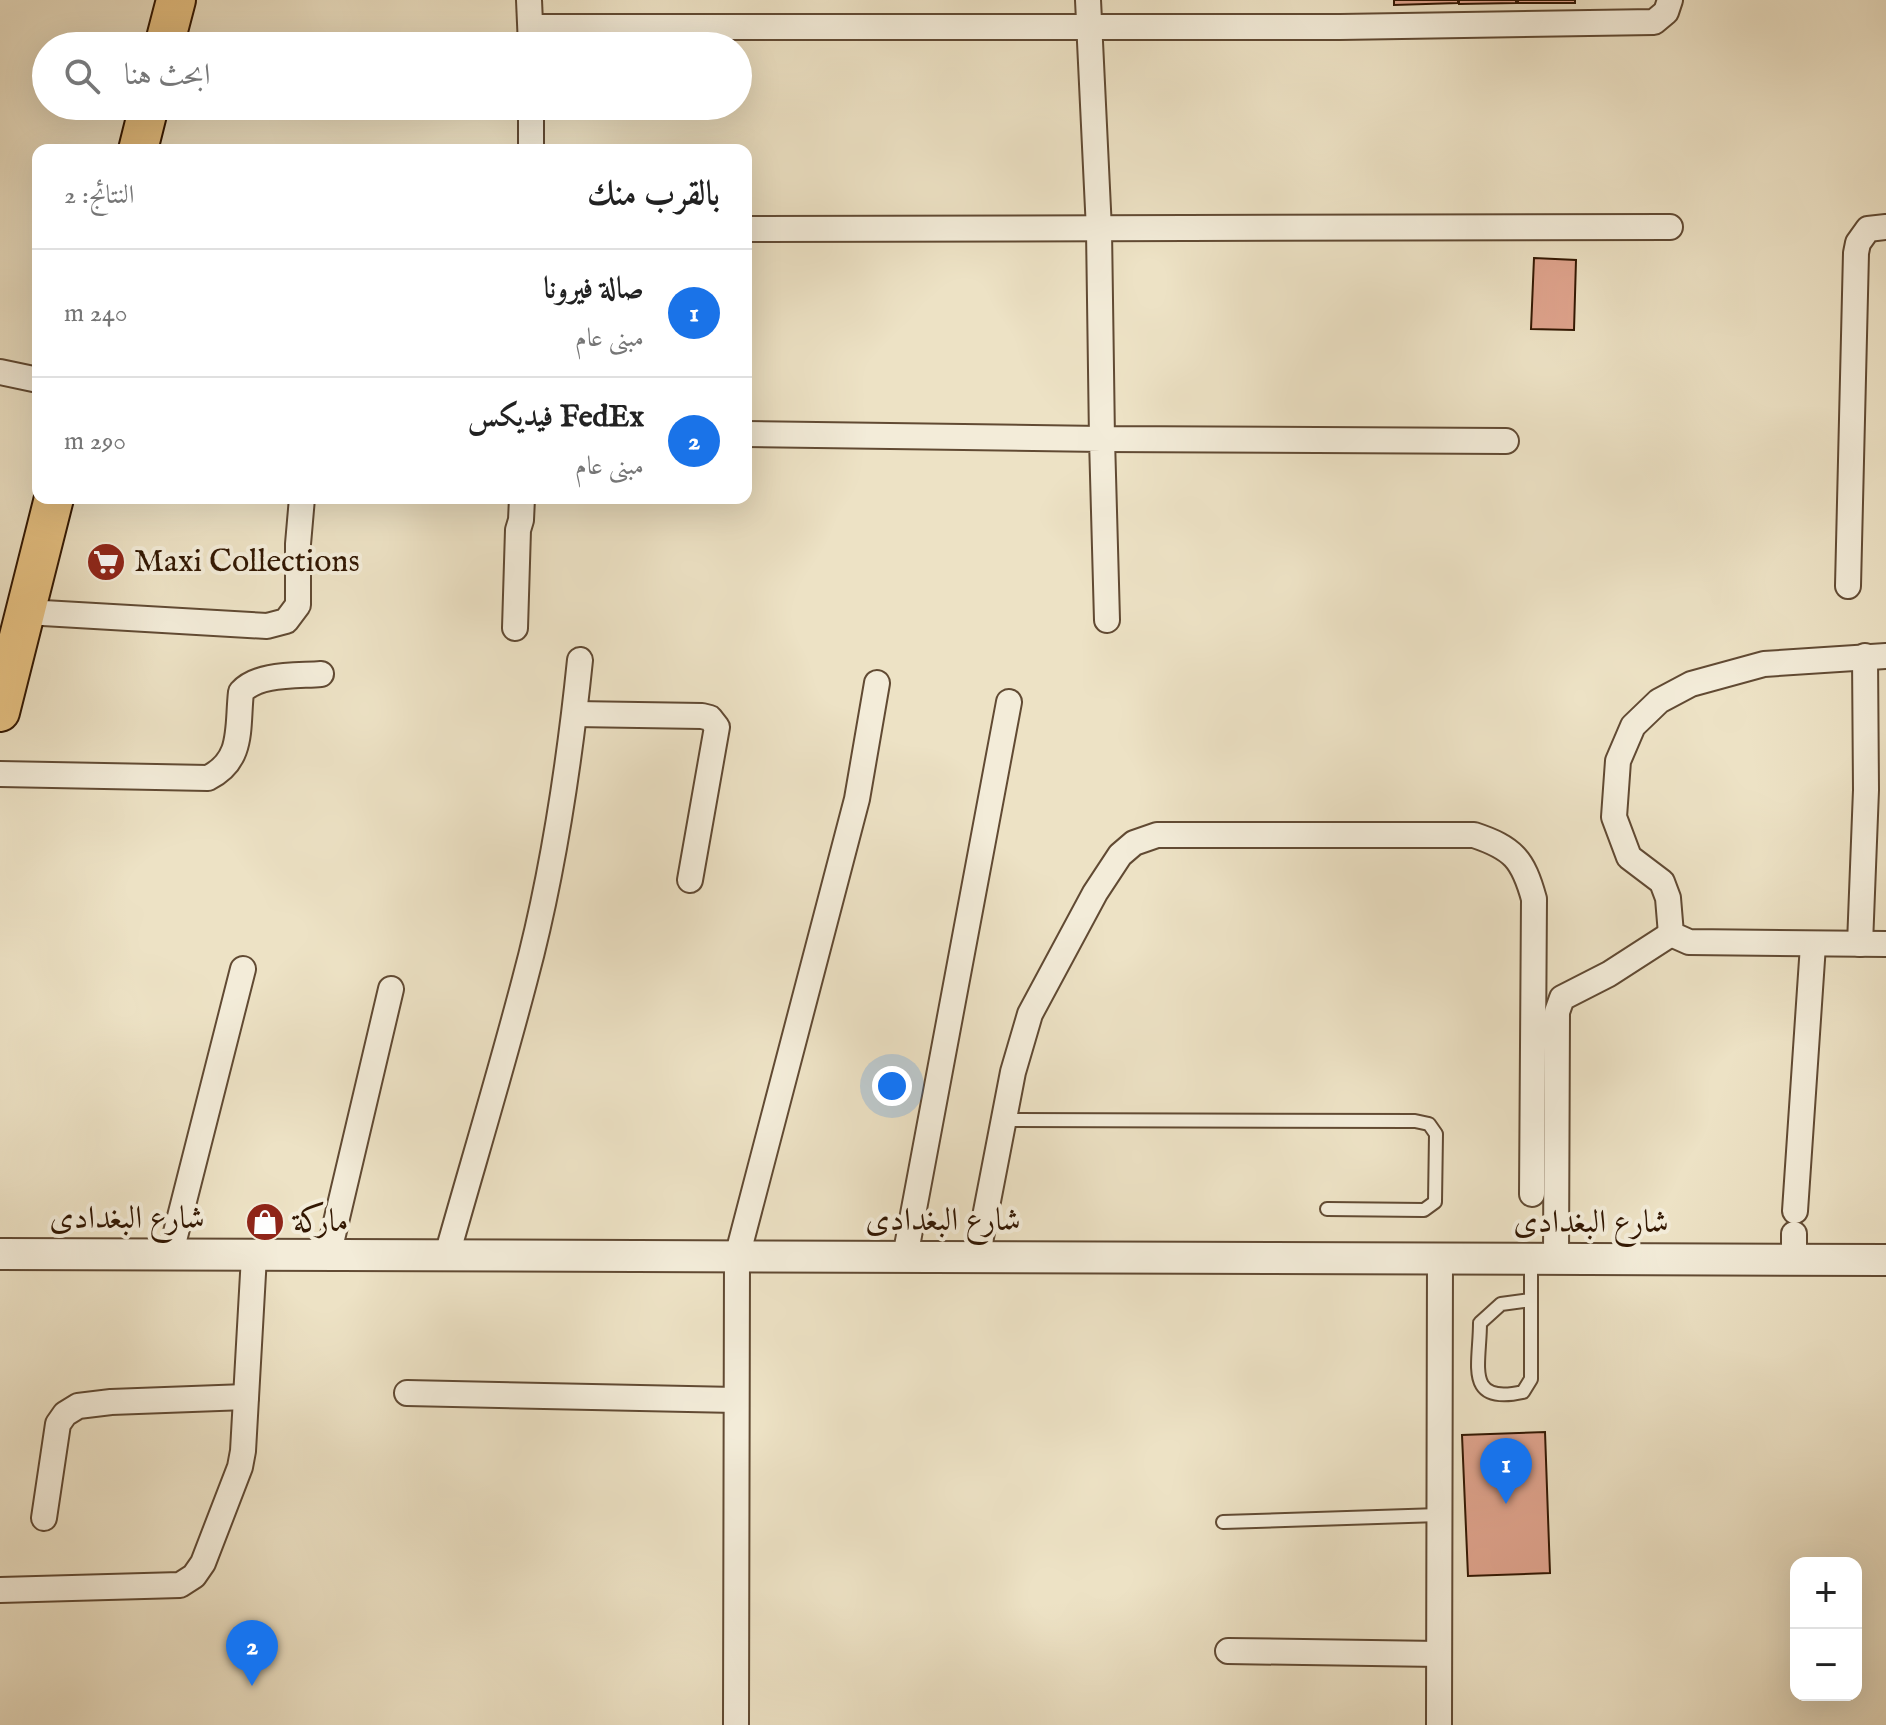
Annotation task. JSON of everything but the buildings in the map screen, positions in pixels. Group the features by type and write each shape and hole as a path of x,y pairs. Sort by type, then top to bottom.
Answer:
{"main road":[{"path":"168,32 176,0"},
{"path":"140,144 146,120"},
{"path":"1,707 20,621 52,504"}],"street":[{"path":"529,0 531,32"},
{"path":"1088,0 1099,230 1107,620"},
{"path":"752,33 1088,26 1340,27 1654,22 1666,12 1670,0"},
{"path":"531,120 531,144"},
{"path":"752,229 1670,227"},
{"path":"1848,586 1856,253 1858,243 1868,229 1886,227"},
{"path":"0,372 32,379"},
{"path":"752,434 1506,441"},
{"path":"20,621 267,626 286,621 298,605 301,504"},
{"path":"515,628 522,504"},
{"path":"1671,934 1668,898 1662,882 1629,857 1614,817 1618,761 1633,726 1659,701 1691,684 1764,664 1875,656 1860,944"},
{"path":"447,1255 526,977 556,839 580,660"},
{"path":"0,774 208,778 223,770 235,754 241,692 247,685 260,680 321,674"},
{"path":"736,1725 737,1257 857,799 877,683"},
{"path":"905,1257 1009,702"},
{"path":"575,714 702,716 710,718 717,727 690,880"},
{"path":"977,1258 1013,1072 1030,1014 1095,893 1120,855 1134,843 1157,835 1474,835 1496,842 1512,852 1527,873 1534,899 1532,1194"},
{"path":"1671,934 1689,942 1886,944"},
{"path":"1543,1259 1557,1012 1562,998 1609,974 1671,934"},
{"path":"1794,1235 1813,945"},
{"path":"170,1256 243,969"},
{"path":"328,1256 391,989"},
{"name":"شارع البغدادى","path":"0,1254 1543,1259 1794,1235 1886,1260"},
{"path":"0,1590 180,1585 194,1576 203,1563 240,1467 254,1256"},
{"path":"1439,1725 1440,1259"},
{"path":"407,1393 736,1400"},
{"path":"44,1518 58,1424 65,1414 78,1406 246,1397"},
{"path":"1228,1651 1439,1654"}],"lane":[{"path":"1003,1120 1415,1121 1429,1124 1436,1134 1435,1202 1424,1210 1327,1209"},
{"path":"1531,1300 1501,1304 1480,1323 1480,1384 1487,1393 1501,1397 1523,1392 1531,1379 1531,1300 1543,1259"},
{"path":"1223,1522 1439,1515"}],"place":[{"name":"Maxi Collections","path":"106,562"},
{"name":"ماركة","path":"265,1222"},
{"name":"صالة فيرونا","path":"1506,1504"},
{"name":"FedEx فيديكس","path":"252,1686"}]}
